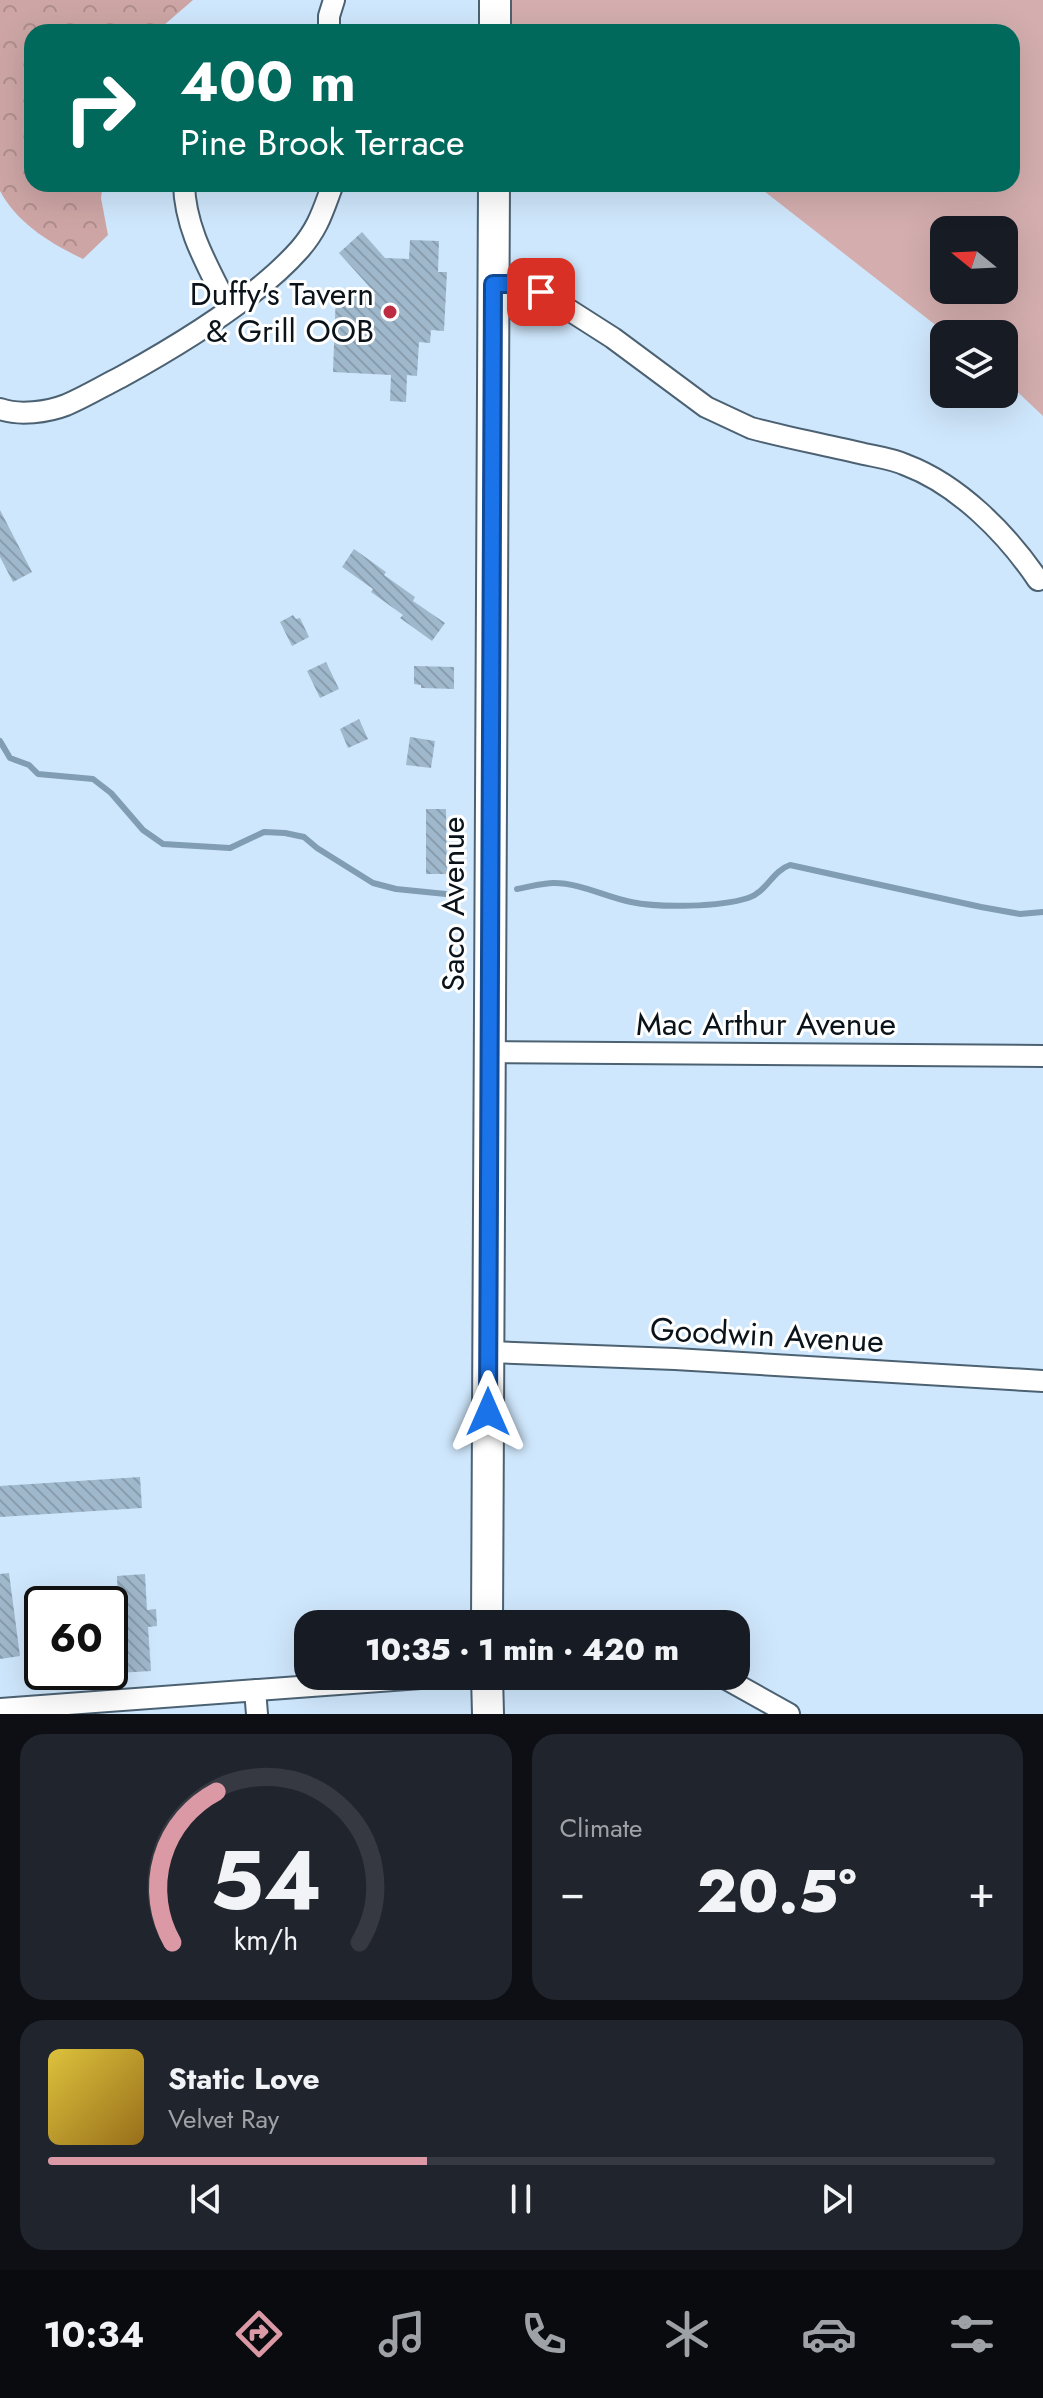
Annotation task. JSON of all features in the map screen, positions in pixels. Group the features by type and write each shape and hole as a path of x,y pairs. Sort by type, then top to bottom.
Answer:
{"main road":[{"path":"495,0 495,24"},
{"name":"Saco Avenue","path":"487,1610 494,192"},
{"path":"487,1690 488,1714"}],"street":[{"path":"329,24 334,0"},
{"path":"184,192 186,216 194,238 229,309"},
{"path":"0,409 29,412 64,406 159,356 229,309 283,267 322,218 330,192"},
{"path":"493,284 512,284 541,292 613,338 676,386 729,420 751,428 904,463 932,477 995,528 1038,580"},
{"name":"Mac Arthur Avenue","path":"489,1052 1043,1056"},
{"name":"Goodwin Avenue","path":"488,1352 752,1363 1043,1381"},
{"path":"0,1709 101,1708 294,1687"},
{"path":"255,1690 257,1714"},
{"path":"746,1690 789,1714"}],"shaded area":[{"path":"512,0 1043,0 1043,416 1018,392 1018,320 930,321 765,192 1020,192 1020,24 512,24"}],"green space":[{"path":"0,0 193,0 165,24 24,24 24,192 102,192 108,235 83,259 25,223 0,191"}],"building":[{"name":"Duffy's Tavern & Grill OOB","path":"362,232 385,258 409,259 410,240 439,241 438,272 447,272 444,331 431,330 430,343 419,342 417,376 407,375 406,402 390,401 391,375 333,372 336,292 376,294 339,253"},
{"path":"0,510 32,572 13,582 0,557"},
{"path":"354,549 415,597 413,601 445,623 432,641 400,618 403,615 371,592 373,589 342,567"},
{"path":"293,615 296,619 300,618 309,637 292,646 280,622"},
{"path":"326,662 339,689 320,698 307,671"},
{"path":"414,666 454,667 454,689 421,688 421,685 414,684"},
{"path":"359,719 368,739 348,748 340,729"},
{"path":"410,737 435,741 431,768 406,765"},
{"path":"426,809 446,809 447,874 426,874"},
{"path":"140,1477 142,1508 0,1517 0,1486"},
{"path":"9,1573 20,1656 0,1659 0,1574"},
{"path":"145,1574 147,1610 156,1609 157,1626 148,1627 151,1671 128,1672 128,1586 117,1586 117,1576"}],"waterway":[{"path":"0,741 10,758 29,765 38,774 93,779 111,793 143,830 163,844 230,848 264,832 285,833 304,837 373,883 396,889 456,895"},
{"path":"517,889 554,883 643,904 706,905 755,895 790,865 981,907 1020,914 1043,912"}],"place":[{"name":"Duffy's Tavern & Grill OOB","path":"390,312"}],"route":[{"path":"488,1412 493,284 512,284 541,292"}]}
